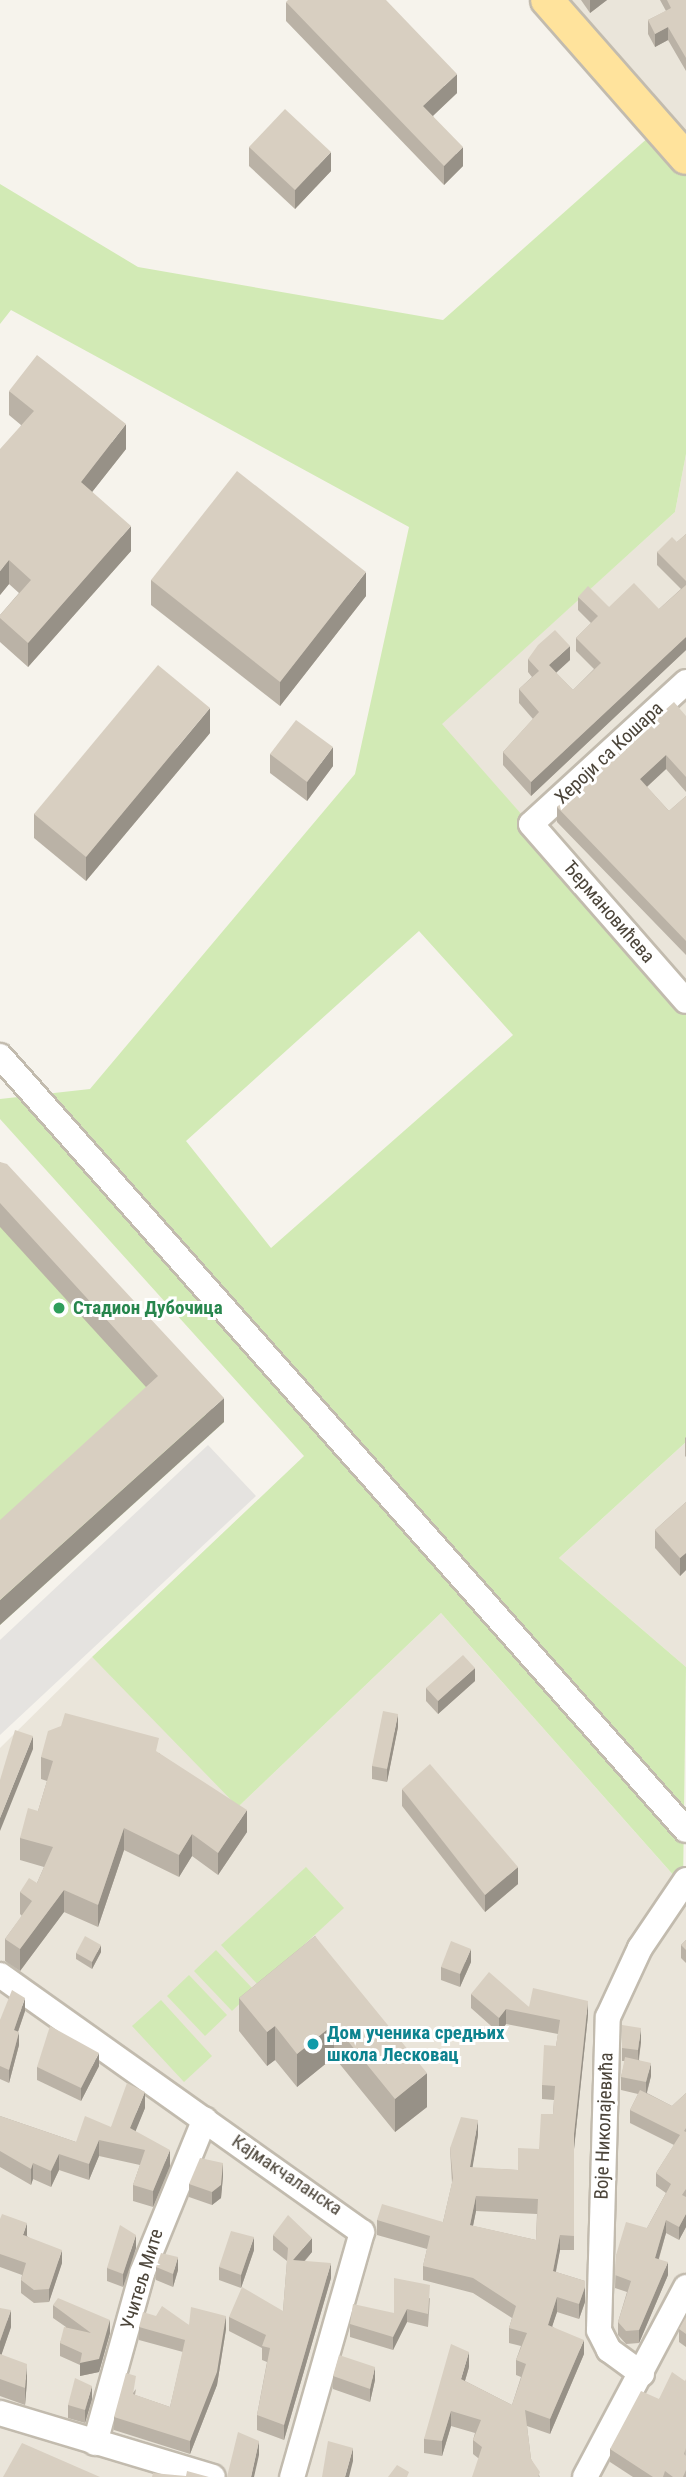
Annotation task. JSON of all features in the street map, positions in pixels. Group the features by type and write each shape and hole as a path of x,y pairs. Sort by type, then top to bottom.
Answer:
{"main road":[{"path":"547,0 686,158"}],"street":[{"name":"Хероји са Кошара","path":"531,824 684,687"},
{"name":"Ђермановићева","path":"531,824 686,1000"},
{"path":"0,1056 686,1829"},
{"name":"Воје Николајевића","path":"642,2374 609,2350 599,2330 608,2017 640,1948 686,1881"},
{"name":"Кајмакчаланска","path":"0,1975 362,2232 292,2477"},
{"name":"Учитељ Мите","path":"95,2443 150,2251 205,2119"},
{"path":"585,2477 686,2287"},
{"path":"0,2413 95,2443 135,2467 213,2477"}],"shaded area":[{"path":"547,0 686,0 686,158"},
{"path":"686,454 686,1001 441,724 675,512"},
{"path":"686,1442 686,1667 559,1558"},
{"path":"208,1445 256,1496 0,1735 0,1640"},
{"path":"441,1613 682,1885 686,1880 686,2477 0,2477 0,1748 92,1657 239,1806"}],"green space":[{"path":"659,128 686,158 686,454 675,512 442,724 686,1001 686,1442 559,1558 686,1667 683,1886 441,1613 238,1807 92,1657 304,1456 0,1119 0,1099 90,1089 355,774 409,527 11,310 0,324 0,184 138,267 443,320","holes":["419,931 513,1035 271,1248 186,1141"]},
{"name":"Стадион Дубочица","path":"0,1186 224,1422 0,1625"},
{"path":"306,1867 344,1908 259,1986 221,1945"},
{"path":"216,1950 254,1990 232,2011 194,1971"},
{"path":"189,1975 227,2015 205,2036 167,1996"},
{"path":"161,2000 212,2056 184,2082 132,2026"}],"building":[{"path":"386,0 457,74 423,106 463,147 444,166 286,2"},
{"path":"667,0 686,0 686,58 668,27 655,34 648,20 671,8"},
{"path":"285,109 331,152 295,190 249,147"},
{"path":"37,355 126,424 81,482 131,526 28,643 0,618 31,580 9,560 0,571 0,449 34,411 9,391"},
{"path":"237,471 366,572 280,682 151,580"},
{"path":"686,534 686,581 657,552 672,537 677,542"},
{"path":"634,583 659,609 686,585 686,637 531,782 503,752 539,712 519,689 539,671 528,659 538,645 555,630 570,646 549,665 573,690 601,663 576,638 598,616 578,597 588,586 609,607"},
{"path":"158,665 210,708 86,857 34,814"},
{"path":"674,702 686,716 686,777 666,755 640,779 669,811 686,796 686,941 557,807"},
{"path":"296,720 333,747 307,782 270,754"},
{"path":"0,1162 7,1164 224,1398 0,1600 0,1520 158,1376 0,1203"},
{"path":"686,1502 686,1553 680,1558 655,1530"},
{"path":"463,1655 475,1668 438,1701 426,1688"},
{"path":"383,1711 398,1714 387,1769 372,1766"},
{"path":"65,1713 159,1738 156,1751 247,1810 218,1853 192,1834 179,1855 124,1828 98,1905 64,1890 20,1949 5,1939 32,1901 20,1892 29,1878 37,1883 53,1847 20,1838 28,1808 38,1811 53,1761 41,1757 48,1731 61,1726"},
{"path":"15,1730 33,1736 0,1818 0,1780"},
{"path":"430,1764 518,1867 485,1895 402,1789"},
{"path":"85,1936 101,1945 92,1962 76,1953"},
{"path":"315,1936 427,2073 395,2099 334,2024 297,2054 275,2026 267,2032 239,1998"},
{"path":"451,1941 471,1949 460,1974 441,1967"},
{"path":"489,1972 529,2007 533,1988 588,2001 574,2134 574,2236 560,2235 553,2271 585,2281 585,2287 579,2304 557,2297 548,2325 584,2340 550,2419 525,2410 531,2459 540,2472 538,2477 472,2477 482,2447 473,2440 481,2420 451,2411 442,2441 424,2439 451,2344 469,2352 461,2379 512,2405 526,2364 516,2360 527,2333 509,2328 516,2306 473,2278 423,2266 430,2236 377,2220 382,2204 443,2222 453,2178 450,2148 461,2117 478,2120 470,2167 518,2170 518,2148 539,2149 541,2114 553,2114 555,2086 542,2085 544,2045 556,2046 560,2020 506,2009 499,2018 471,1994","holes":["476,2196 538,2199 536,2240 470,2225"]},
{"path":"12,1990 25,1998 14,2030 19,2032 9,2070 0,2066 0,2020"},
{"path":"622,2025 641,2028 638,2050 622,2048"},
{"path":"50,2026 99,2053 81,2088 37,2067"},
{"path":"625,2057 651,2063 646,2082 621,2077"},
{"path":"127,2083 145,2092 130,2128 170,2150 153,2191 133,2185 145,2150 99,2140 89,2164 59,2154 51,2171 33,2163 31,2169 0,2151 0,2116 76,2142 85,2116 111,2127"},
{"path":"640,2090 672,2106 686,2093 686,2189 682,2195 686,2197 686,2214 679,2227 666,2220 655,2258 668,2262 639,2330 626,2331 618,2322 631,2281 615,2275 616,2255 626,2222 647,2228 671,2184 656,2173 680,2135 630,2110"},
{"path":"200,2158 223,2163 221,2185 212,2192 189,2184"},
{"path":"2,2214 27,2223 23,2235 62,2250 49,2289 34,2290 21,2280 26,2263 0,2254"},
{"path":"288,2215 312,2238 293,2260 331,2263 284,2425 257,2415 270,2348 262,2346 266,2335 229,2317 242,2287 283,2311 288,2248 273,2235"},
{"path":"120,2225 136,2235 123,2274 107,2268"},
{"path":"231,2231 254,2237 241,2275 219,2267"},
{"path":"161,2253 178,2257 173,2274 156,2267"},
{"path":"394,2278 430,2285 428,2314 407,2309 393,2337 350,2324 353,2304 394,2313"},
{"path":"58,2298 110,2320 99,2359 80,2363 82,2353 60,2343 64,2327 91,2333 53,2305"},
{"path":"162,2306 189,2325 191,2307 226,2316 217,2372 190,2441 114,2417 126,2373 136,2376 133,2394 170,2407 185,2340 139,2327 143,2312 156,2316"},
{"path":"0,2308 11,2310 0,2341"},
{"path":"686,2317 686,2334 679,2329"},
{"path":"0,2354 27,2364 25,2388 0,2379"},
{"path":"339,2355 375,2367 370,2389 333,2376"},
{"path":"672,2372 685,2381 686,2379 686,2470 683,2477 673,2477 665,2471 663,2477 653,2477 610,2449 641,2391 659,2399"},
{"path":"75,2378 92,2386 85,2410 68,2405"},
{"path":"238,2432 259,2441 251,2477 227,2477"},
{"path":"328,2441 353,2448 345,2477 322,2477"},
{"path":"22,2443 100,2477 3,2477"},
{"path":"397,2465 409,2472 407,2477 388,2477"},
{"path":"187,2471 209,2477 152,2477 153,2473 186,2476"}],"place":[{"name":"Стадион Дубочица","path":"59,1308"},
{"name":"Дом ученика средњих школа Лесковац","path":"313,2044"}]}
